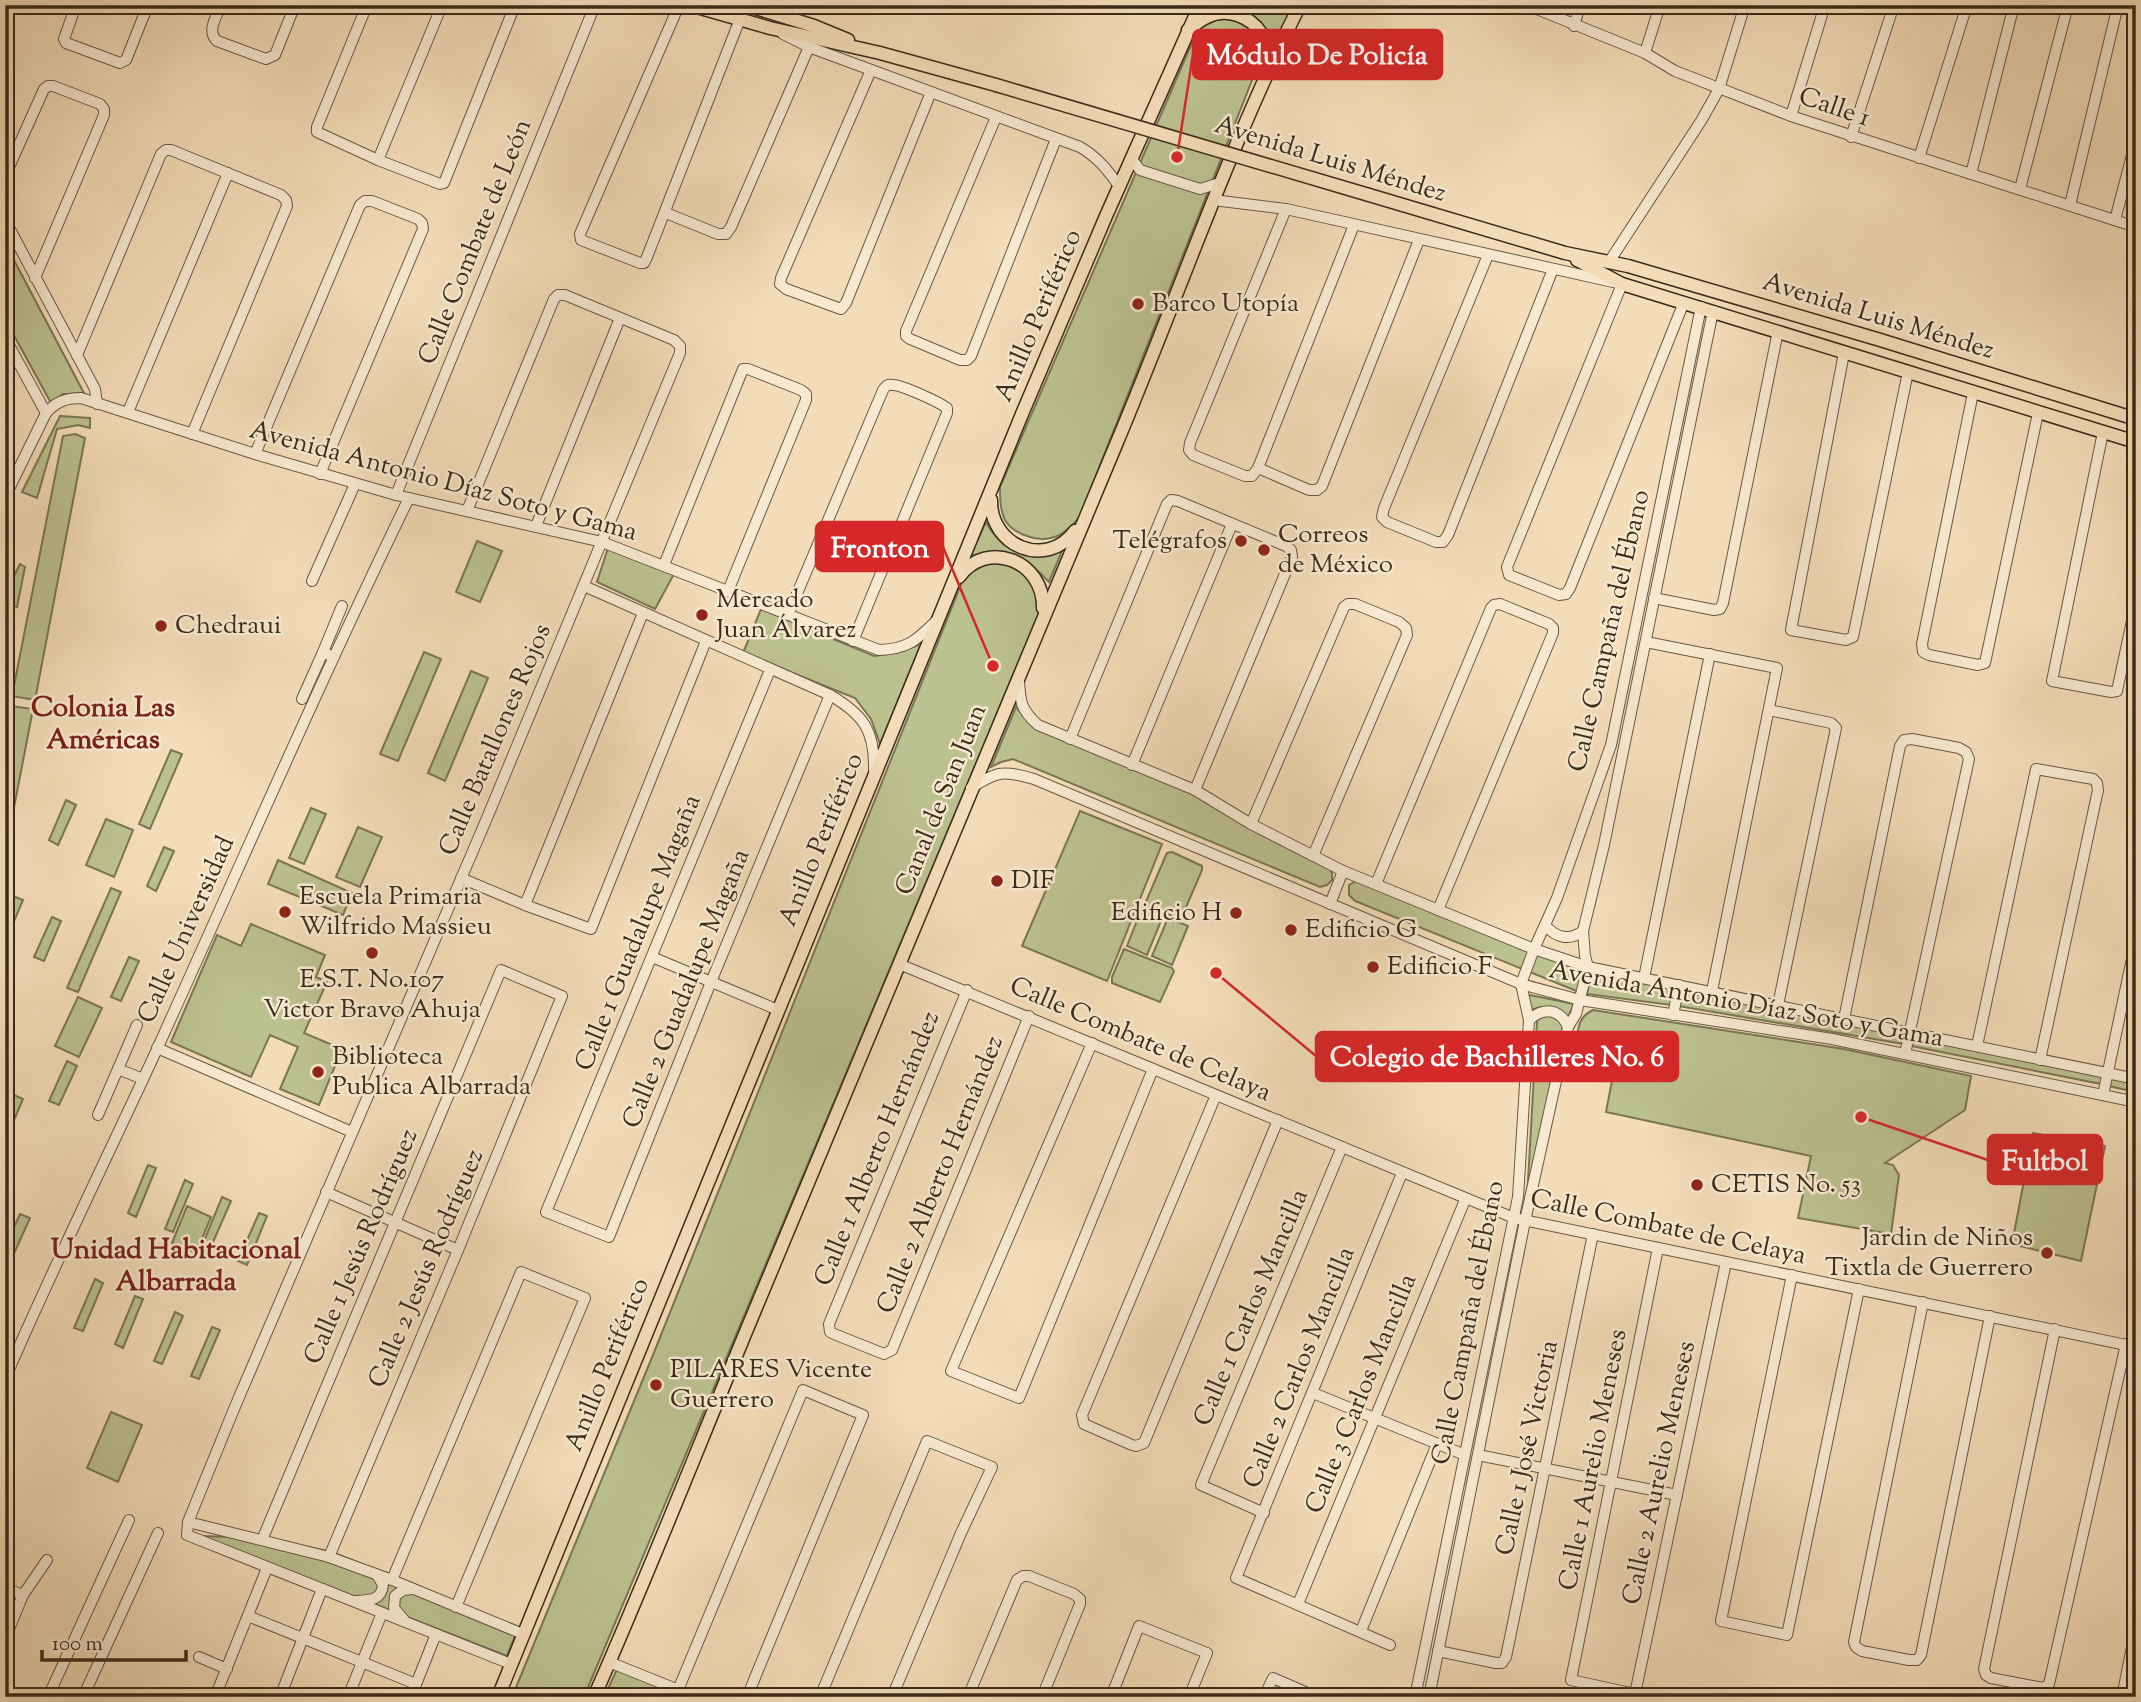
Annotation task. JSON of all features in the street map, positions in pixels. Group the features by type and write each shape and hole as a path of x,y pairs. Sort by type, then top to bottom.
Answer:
{"main road":[{"name":"Avenida Luis Méndez","path":"690,5 996,85 1565,253 1628,266 2136,419"},
{"name":"Avenida Luis Méndez","path":"746,5 814,26 880,53"},
{"name":"Anillo Periférico","path":"498,1697 991,492 1131,158 1200,5"},
{"path":"1260,5 1280,5"},
{"path":"1043,615 1115,446 1269,66 1300,5"},
{"path":"1188,30 1215,14 1235,14 1245,18 1265,42 1269,66"},
{"name":"Avenida Luis Méndez","path":"1565,253 1622,284 2136,442"},
{"path":"991,492 990,512 998,530 1018,546 1031,550 1051,549 1069,540 1081,524"},
{"path":"951,589 964,570 981,560 1001,557 1012,560 1035,577 1043,595 1043,615"},
{"name":"Canal de San Juan","path":"900,964 1043,615"},
{"path":"597,1696 900,964"}],"street":[{"path":"76,5 65,33 66,43 120,63 126,60 148,5"},
{"path":"221,5 211,31 212,37 266,60 275,55 295,5"},
{"path":"367,5 317,132 440,184 444,183 515,5"},
{"path":"378,160 442,5"},
{"name":"Calle Combate de León","path":"396,495 595,5"},
{"path":"679,5 580,234 581,240 640,263 647,257 666,213 740,19"},
{"name":"Calle 1","path":"1527,5 1646,53 1675,71 1791,116 2136,227"},
{"path":"1574,26 1580,5"},
{"path":"1646,53 1660,5"},
{"path":"1609,262 1719,89 1745,5"},
{"path":"1791,116 1825,5"},
{"path":"1851,136 1894,5"},
{"path":"1919,158 1967,5"},
{"path":"1971,174 2014,5"},
{"path":"2020,189 2068,5"},
{"path":"2070,205 2118,5"},
{"name":"Avenida Luis Méndez","path":"770,28 809,47 1080,147 1095,156 1119,187"},
{"path":"666,213 718,234 726,234 809,47"},
{"path":"871,70 781,278 780,284 797,294 841,309 846,303 931,92"},
{"path":"5,176 44,89 48,86 100,104 104,109 104,115 35,278"},
{"path":"996,117 906,331 906,336 960,360 967,360 971,356 1056,139"},
{"path":"2115,220 2136,140"},
{"path":"77,355 161,154 166,150 281,195 287,206 192,434"},
{"path":"1131,158 1140,170 1200,189 1220,183"},
{"path":"128,412 228,173"},
{"path":"255,454 360,205 365,201 372,201 418,219 423,229 320,474"},
{"name":"Avenida Luis Méndez","path":"1213,201 1286,209 1622,284"},
{"path":"1286,209 1190,443 1189,450 1193,455 1245,477 1255,472 1354,225"},
{"path":"5,220 95,389 97,404"},
{"path":"1255,472 1309,489 1317,490 1322,486 1419,240"},
{"path":"1488,255 1382,517 1387,522 1436,542 1443,541 1448,535 1553,269"},
{"path":"1622,284 1507,568 1509,575 1559,595 1566,594 1575,575 1684,302"},
{"path":"467,511 554,299 558,295 565,295 620,318 536,526"},
{"name":"Calle Campaña del Ébano","path":"1415,1697 1465,1455 1520,1220 1568,1027 1576,1014 1588,967 1584,956 1583,932 1646,642 1707,309"},
{"name":"Calle Campaña del Ébano","path":"1429,1697 1478,1455 1520,1220 1518,1197 1529,1020 1521,984 1546,926 1611,745 1707,309"},
{"name":"Calle Batallones Rojos","path":"267,1568 187,1535 188,1522 680,353 680,346 674,340 620,318"},
{"path":"1654,598 1714,610 1720,608 1723,603 1778,331"},
{"path":"5,497 46,413 6,343"},
{"path":"1843,353 1791,631 1846,640 1853,638 1908,372"},
{"path":"664,565 743,369 801,390 806,394 806,400 728,591"},
{"path":"788,615 883,390 893,384 947,408 947,413 853,641"},
{"path":"1973,393 1923,644 1923,652 1929,655 1978,665 1985,663 2038,413"},
{"name":"Avenida Antonio Díaz Soto y Gama","path":"46,413 64,399 81,398 355,484 602,542 878,650 894,650 907,646 939,618"},
{"path":"2103,432 2052,681 2117,691 2136,602"},
{"path":"312,581 355,484"},
{"name":"Calle Universidad","path":"5,1379 409,498"},
{"path":"1070,739 1167,504 1171,500 1178,501 1291,550 1292,556 1195,790"},
{"path":"1132,765 1232,524"},
{"path":"584,586 830,695 850,707 869,734 874,751 874,774"},
{"path":"1251,824 1344,607 1355,604 1399,622 1406,628 1407,635 1313,856"},
{"path":"1376,884 1494,604 1549,624 1553,633 1438,910"},
{"path":"302,699 342,606"},
{"path":"525,905 643,613"},
{"path":"461,878 591,929 706,641"},
{"path":"1646,642 1777,668 1712,991"},
{"path":"323,652 334,657"},
{"path":"1644,978 1710,654"},
{"name":"Calle 1 Guadalupe Magaña","path":"546,1212 770,670"},
{"name":"Avenida Antonio Díaz Soto y Gama","path":"1018,673 1020,698 1026,714 1038,725 1195,790 1251,824 1343,871 1534,950 1588,967 2136,1079"},
{"name":"Calle 2 Guadalupe Magaña","path":"546,1212 609,1237 830,695"},
{"path":"1769,710 1831,723 1836,728 1778,1005"},
{"path":"1844,1019 1900,746 1905,740 1912,739 1959,748 1966,752 1969,759 1905,1054"},
{"path":"1977,1046 2036,769 2093,779 2098,790 2040,1060"},
{"name":"Avenida Antonio Díaz Soto y Gama","path":"971,788 993,774 1014,773 1034,779 1521,984 1580,1000 1832,1040 2136,1102"},
{"path":"1331,904 1343,871"},
{"path":"1546,926 1552,934 1560,937 1576,937 1583,932"},
{"path":"2103,1095 2136,940"},
{"path":"652,957 778,1010"},
{"name":"Calle Combate de Celaya","path":"900,964 1520,1220 2131,1345"},
{"name":"Calle 2 Jesús Rodríguez","path":"329,1557 562,996 501,970"},
{"name":"Calle 1 Jesús Rodríguez","path":"262,1540 501,970"},
{"path":"1673,1014 1679,985"},
{"name":"Calle 1 Alberto Hernández","path":"892,1350 884,1354 834,1334 830,1332 829,1324 967,990"},
{"path":"1529,1020 1544,1010 1553,1011 1565,1019 1568,1027"},
{"name":"Calle 2 Alberto Hernández","path":"892,1350 1029,1016"},
{"path":"99,1115 137,1026"},
{"path":"1092,1043 951,1371 1019,1398 1153,1069"},
{"path":"157,1048 352,1132"},
{"path":"118,1069 143,1079"},
{"path":"1216,1095 1082,1415 1082,1420 1088,1426 1136,1446 1144,1443 1278,1120"},
{"name":"Calle 1 Carlos Mancilla","path":"1264,1513 1201,1485 1342,1147"},
{"name":"Calle 2 Carlos Mancilla","path":"1298,1604 1236,1578 1402,1173"},
{"path":"326,1192 458,1250"},
{"name":"Calle 3 Carlos Mancilla","path":"1298,1604 1465,1199"},
{"name":"Calle 1 José Victoria","path":"1438,1651 1496,1663 1502,1662 1506,1657 1593,1234"},
{"name":"Calle 1 Aurelio Meneses","path":"1635,1694 1571,1680 1658,1248"},
{"name":"Calle 2 Aurelio Meneses","path":"1635,1694 1726,1262"},
{"path":"392,1580 521,1272 585,1298 456,1606"},
{"path":"1792,1275 1721,1621 1787,1635 1859,1289"},
{"path":"1923,1302 1854,1642 1862,1651 1909,1660 1917,1660 1921,1655 1990,1316"},
{"path":"2054,1329 1984,1669 1986,1675 1991,1678 2044,1688 2049,1684 2131,1345"},
{"path":"678,1690 803,1390 863,1415 747,1697"},
{"path":"1313,1393 1465,1455"},
{"path":"820,1697 927,1441 992,1467 961,1533 892,1697"},
{"path":"1361,1631 1437,1444"},
{"path":"1478,1455 1677,1495"},
{"path":"48,1697 129,1520"},
{"path":"188,1522 329,1557 523,1634"},
{"path":"83,1697 158,1533"},
{"path":"1444,1556 1457,1559"},
{"path":"6,1636 23,1595 47,1560"},
{"path":"215,1697 267,1568 511,1664"},
{"path":"352,1602 379,1597 383,1585 376,1574"},
{"path":"968,1697 1017,1580 1023,1576 1074,1594 1080,1599 1042,1697"},
{"path":"5,1588 23,1595"},
{"path":"280,1697 321,1589"},
{"path":"406,1623 393,1603 398,1592 413,1589"},
{"path":"1298,1604 1391,1645"},
{"path":"348,1697 382,1613"},
{"path":"248,1616 416,1684"},
{"path":"1111,1697 1139,1626 1207,1653 1189,1697"},
{"path":"2122,1697 2136,1627"},
{"path":"411,1697 436,1634"},
{"path":"199,1657 227,1668"},
{"path":"609,1662 696,1697"},
{"path":"1264,1697 1273,1678 1317,1697"}],"green space":[{"path":"1240,4 1273,12 1294,5 1270,50 1261,23 1200,16 1205,5"},
{"path":"1217,18 1236,20 1248,26 1253,31 1262,55 1080,516 1057,536 1043,539 1024,535 1005,520 1001,508 1000,487 1198,29"},
{"path":"5,243 85,395 63,394 51,403 5,319"},
{"path":"60,416 90,418 90,428 78,425 57,429 37,498 22,492"},
{"path":"75,434 85,438 35,700 12,696 63,436"},
{"path":"986,522 1000,541 1018,552 1039,555 1062,551 1049,582 1041,573 1013,557 993,554 970,556"},
{"path":"477,541 502,551 480,602 456,592"},
{"path":"608,548 674,574 655,609 597,582"},
{"path":"998,559 1031,575 1040,611 584,1697 512,1697 653,1355 962,582 969,571"},
{"path":"20,564 25,567 17,607 5,602 5,594"},
{"path":"761,609 874,656 897,653 921,644 880,744 871,719 855,698 743,653"},
{"path":"424,652 441,659 398,761 380,754"},
{"path":"471,671 488,678 445,781 428,773"},
{"path":"11,706 33,709 5,854 5,735"},
{"path":"1016,707 1029,722 1190,790 1328,866 1332,880 1320,887 1013,759 991,767"},
{"path":"171,750 182,754 150,829 139,824"},
{"path":"66,800 76,805 58,845 49,840"},
{"path":"311,808 326,814 304,864 289,858"},
{"path":"1080,811 1162,844 1107,981 1022,946"},
{"path":"106,819 133,830 114,877 86,865"},
{"path":"358,827 382,837 360,887 336,877"},
{"path":"164,847 174,851 156,891 147,886"},
{"path":"1172,852 1202,866 1181,919 1145,904 1167,853"},
{"path":"278,860 352,893 343,915 268,884"},
{"path":"1356,881 1365,881 1583,971 1579,992 1355,901 1349,895 1349,885"},
{"path":"111,888 121,892 78,992 67,988"},
{"path":"8,894 23,900 7,938 5,911"},
{"path":"1142,908 1163,916 1147,955 1127,946"},
{"path":"52,917 61,921 44,961 34,957"},
{"path":"1168,918 1188,926 1172,965 1152,956"},
{"path":"251,924 325,955 316,977 327,982 304,1033 342,1049 319,1105 280,1089 298,1047 270,1035 251,1077 171,1042 217,935 241,946"},
{"path":"1124,949 1172,968 1174,971 1160,1002 1112,983"},
{"path":"129,957 139,961 121,1001 111,997"},
{"path":"1592,968 1675,985 1671,1005 1587,994"},
{"path":"1682,986 1906,1033 1904,1044 1678,1006"},
{"path":"1525,994 1574,1004 1568,1017 1550,1007 1530,1011"},
{"path":"78,997 102,1008 79,1057 55,1046"},
{"path":"1593,1010 1844,1049 1971,1076 1965,1110 1885,1163 1893,1165 1899,1175 1891,1234 1798,1218 1811,1156 1606,1112 1618,1049 1576,1042 1582,1019"},
{"path":"1551,1013 1563,1025 1527,1199 1537,1021 1543,1015"},
{"path":"1914,1035 2103,1074 2101,1084 1911,1046"},
{"path":"67,1061 77,1066 59,1105 49,1101"},
{"path":"2111,1075 2136,1080 2136,1092 2108,1086"},
{"path":"14,1095 23,1099 6,1139 5,1113"},
{"path":"2033,1133 2105,1146 2081,1261 2012,1244"},
{"path":"148,1165 156,1168 136,1217 128,1213"},
{"path":"185,1180 193,1184 173,1232 165,1229"},
{"path":"222,1197 231,1201 210,1249 202,1246"},
{"path":"187,1206 211,1217 196,1253 172,1243"},
{"path":"259,1213 267,1216 247,1265 238,1261"},
{"path":"20,1214 30,1218 12,1258 5,1255 5,1247"},
{"path":"95,1279 103,1283 83,1331 74,1328"},
{"path":"135,1296 143,1299 123,1348 115,1344"},
{"path":"175,1312 183,1316 162,1364 154,1361"},
{"path":"212,1327 220,1330 199,1379 191,1376"},
{"path":"111,1412 142,1425 118,1482 87,1468"},
{"path":"200,1536 265,1538 332,1552 518,1628 507,1656"},
{"path":"618,1667 693,1697 615,1697 606,1693"}],"place":[{"name":"Módulo De Policía","path":"1177,157"},
{"name":"Barco Utopía","path":"1138,304"},
{"name":"Telégrafos","path":"1241,541"},
{"name":"Correos de México","path":"1264,550"},
{"name":"Mercado Juan Álvarez","path":"702,615"},
{"name":"Chedraui","path":"161,626"},
{"name":"Fronton","path":"993,666"},
{"name":"DIF","path":"997,881"},
{"name":"Escuela Primaria Wilfrido Massieu","path":"285,912"},
{"name":"Edificio H","path":"1236,913"},
{"name":"Edificio G","path":"1291,930"},
{"name":"E.S.T. No.107 Victor Bravo Ahuja","path":"372,953"},
{"name":"Edificio F","path":"1373,967"},
{"name":"Colegio de Bachilleres No. 6","path":"1216,973"},
{"name":"Biblioteca Publica Albarrada","path":"318,1072"},
{"name":"Fultbol","path":"1861,1117"},
{"name":"CETIS No. 53","path":"1697,1185"},
{"name":"Jardin de Niños Tixtla de Guerrero","path":"2047,1253"},
{"name":"PILARES Vicente Guerrero","path":"656,1385"}],"district":[{"name":"Colonia Las Américas","path":"103,725"},
{"name":"Unidad Habitacional Albarrada","path":"176,1267"}]}
